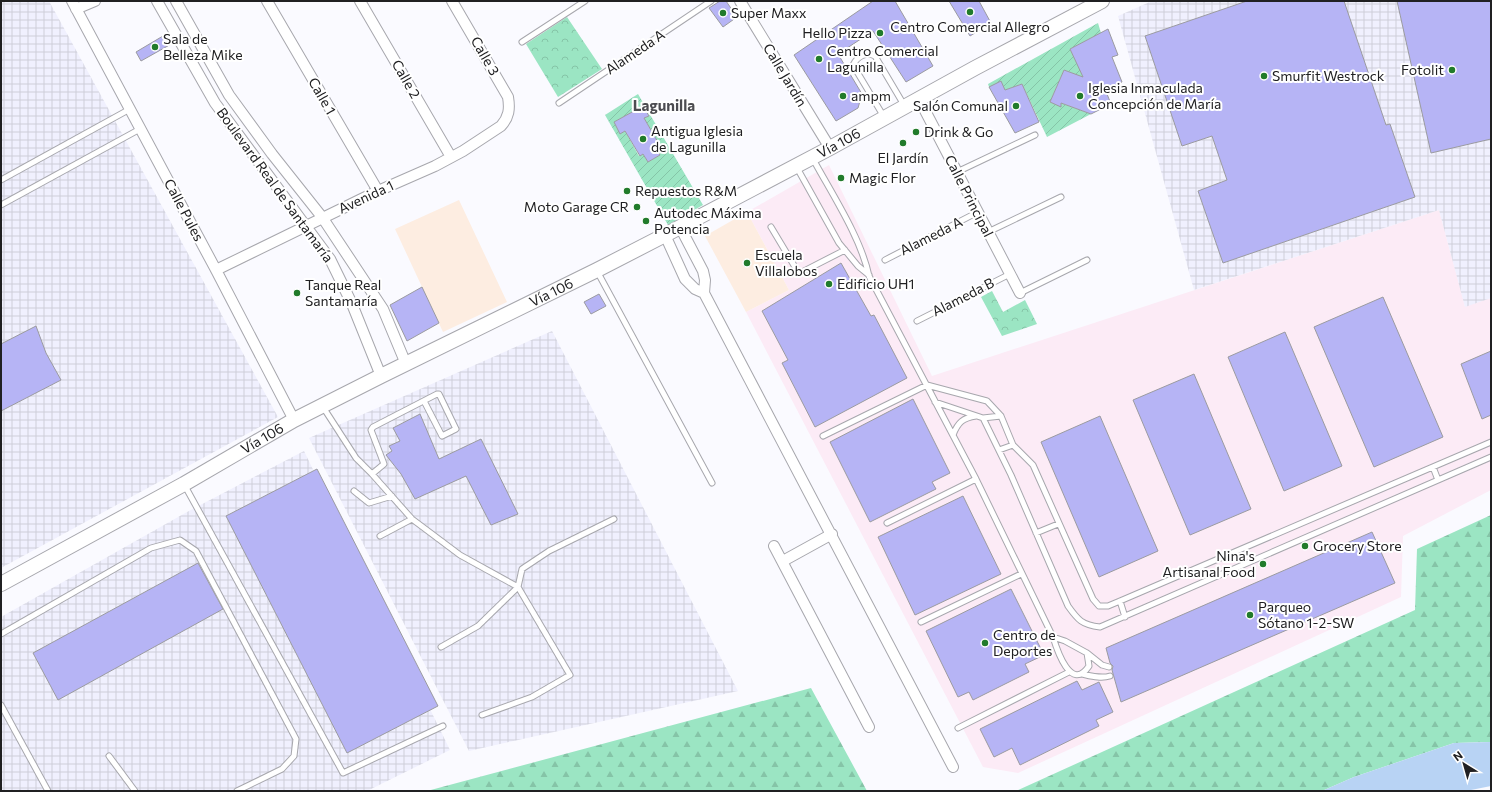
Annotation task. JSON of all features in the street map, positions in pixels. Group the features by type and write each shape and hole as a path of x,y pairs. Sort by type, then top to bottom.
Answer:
{"main road":[{"name":"Vía 106","path":"1,584 184,484 294,420 665,235 1102,1"}],"street":[{"path":"74,5 95,1"},
{"name":"Boulevard Real de Santamaría","path":"157,1 215,103 330,259 346,291 381,376"},
{"name":"Boulevard Real de Santamaría","path":"176,1 229,95 272,154 322,217 383,309 406,364"},
{"name":"Calle 1","path":"267,1 378,191"},
{"name":"Calle 2","path":"360,1 451,157"},
{"name":"Calle 3","path":"452,1 508,97 510,106 509,114"},
{"name":"Calle Jardín","path":"740,1 830,148"},
{"name":"Calle Pules","path":"74,5 216,270 294,420"},
{"name":"Calle Principal","path":"919,99 1020,293"},
{"name":"Avenida 1","path":"216,270 305,225 435,166 501,126 509,114"},
{"path":"680,227 703,271 705,280 704,293 832,534 953,767"},
{"path":"665,235 685,279 695,289 704,293"},
{"path":"782,561 832,534"},
{"path":"774,546 869,727"}],"lane":[{"path":"522,42 585,1"},
{"name":"Alameda A","path":"559,103 712,1"},
{"path":"884,117 853,65 856,59 871,53 875,56 904,106"},
{"path":"1,180 130,109"},
{"path":"1,205 140,129"},
{"path":"957,172 1035,135"},
{"path":"812,157 852,232 866,261 870,276 976,479 1053,637 1058,654 1069,672 1105,678 1110,676"},
{"path":"796,166 839,243 870,276"},
{"path":"988,232 1061,197"},
{"name":"Alameda A","path":"885,260 978,212"},
{"path":"772,227 798,272 802,272 845,250"},
{"path":"1020,293 1087,260"},
{"path":"597,270 712,482"},
{"name":"Alameda B","path":"916,321 1010,274"},
{"path":"823,436 927,385 987,401 1001,416 1012,445 1033,465 1058,524 1093,599 1099,606 1108,606 1120,601 1491,442"},
{"path":"372,474 384,464 371,428 424,401 439,394 455,427 455,431 442,436 424,401"},
{"path":"935,402 983,418 1001,416"},
{"path":"322,406 356,458 412,519 460,555 518,587 570,675 532,697 482,715"},
{"path":"953,435 961,420 977,416"},
{"path":"983,418 999,450 1066,602 1079,620 1088,626 1100,627 1491,457"},
{"path":"999,450 1012,445"},
{"path":"1433,467 1438,480"},
{"path":"887,523 976,479"},
{"path":"184,484 343,774 443,726"},
{"path":"354,491 369,504 392,496"},
{"path":"380,536 412,519"},
{"path":"441,647 478,626 518,587 522,569 549,551 614,519"},
{"path":"1036,533 1058,524"},
{"path":"1,634 151,548 180,540 196,551 296,739 294,756 282,769 237,791"},
{"path":"921,622 1021,574"},
{"path":"1120,601 1125,617"},
{"path":"1053,637 1065,641 1087,653 1096,661 1109,668"},
{"path":"1082,674 1089,666 1087,653"},
{"path":"958,728 1069,672"},
{"path":"1,705 48,791"},
{"path":"109,756 135,791"}],"shaded area":[{"path":"1,1 49,1 278,417 1,568"},
{"path":"1152,1 1491,1 1491,298 1465,307 1439,210 1194,290 1118,16"},
{"path":"829,165 932,376 1439,210 1465,306 1491,298 1491,490 1403,536 1401,597 1018,773 983,767 746,312 789,290 747,212"},
{"path":"459,200 507,302 443,332 395,229"},
{"name":"Escuela Villalobos","path":"747,212 789,290 746,312 705,236"},
{"path":"552,331 738,691 469,751 309,438"},
{"path":"304,451 450,750 367,791 1,791 1,617 187,512"}],"green space":[{"path":"567,17 602,69 558,97 526,44"},
{"path":"1098,23 1101,33 1070,49 1084,77 1103,85 1071,76 1072,73 1064,70 1050,102 1061,106 1061,103 1091,114 1047,137 1022,84 1005,90 989,87 988,84"},
{"path":"638,94 703,205 668,225 605,115","holes":["643,106 649,116 644,118 659,144 655,147 660,155 648,162 643,154 639,156 625,131 620,133 614,122"]},
{"path":"992,291 1003,312 1025,300 1037,324 1002,336 981,297"},
{"path":"1491,515 1491,742 1454,743 1354,777 1322,791 1016,791 1415,610 1417,549"},
{"path":"811,688 867,791 427,791"}],"water":[{"path":"1491,742 1491,786 1466,791 1322,791 1354,777 1454,743"}],"building":[{"name":"Super Maxx","path":"720,1 726,1 737,17 723,27 709,8"},
{"name":"Centro Comercial Lagunilla","path":"873,1 895,1 933,66 906,82 873,31 838,54 862,94 858,108 836,121 794,55"},
{"name":"Centro Comercial Allegro","path":"949,1 979,1 991,23 970,36"},
{"name":"Smurfit Westrock","path":"1247,1 1344,1 1386,125 1390,124 1415,197 1223,263 1198,191 1227,180 1212,136 1182,146 1145,36"},
{"name":"Fotolit","path":"1397,1 1491,1 1491,139 1431,153"},
{"path":"1108,29 1118,55 1112,57 1122,82 1105,89 1111,104 1091,114 1061,103 1061,107 1050,102 1064,70 1083,77 1070,49"},
{"name":"Sala de Belleza Mike","path":"168,33 173,43 141,61 136,52"},
{"name":"Salón Comunal","path":"1001,81 1005,90 1022,84 1039,122 1015,133 989,87"},
{"name":"Antigua Iglesia de Lagunilla","path":"643,106 649,116 644,118 659,144 655,147 660,155 648,162 643,154 640,156 625,131 620,134 614,122"},
{"path":"841,263 871,316 874,315 907,378 815,427 782,363 788,360 762,311"},
{"path":"422,287 439,323 407,341 390,305"},
{"path":"599,294 606,306 591,314 584,302"},
{"path":"1383,297 1443,437 1374,467 1314,327"},
{"path":"36,326 46,353 61,380 1,411 1,344"},
{"path":"1285,332 1342,466 1284,491 1228,357"},
{"path":"1491,351 1491,415 1482,419 1461,364"},
{"path":"1194,374 1251,509 1190,535 1133,400"},
{"path":"913,399 950,473 932,482 936,489 870,522 830,442"},
{"path":"420,414 439,459 481,439 518,514 491,525 466,476 415,499 401,474 386,455 392,451 389,446 400,441 393,428"},
{"path":"1100,416 1158,551 1099,577 1041,442"},
{"path":"317,469 438,706 347,753 226,516"},
{"path":"963,496 1001,574 915,615 878,537"},
{"name":"Parqueo Sótano 1-2-SW","path":"1372,532 1395,583 1121,702 1112,670 1113,666 1110,663 1106,648"},
{"path":"198,563 223,609 58,700 33,653"},
{"name":"Centro de Deportes","path":"1011,589 1044,655 1025,664 1029,672 973,700 969,692 958,697 926,631"},
{"path":"1077,681 1082,690 1099,682 1113,712 1096,720 1099,726 1020,765 1012,748 994,757 980,729"}],"place":[{"name":"Centro Comercial Allegro","path":"970,12"},
{"name":"Super Maxx","path":"723,13"},
{"name":"Hello Pizza","path":"880,33"},
{"name":"Sala de Belleza Mike","path":"155,47"},
{"name":"Centro Comercial Lagunilla","path":"819,59"},
{"name":"Fotolit","path":"1452,70"},
{"name":"Smurfit Westrock","path":"1264,76"},
{"name":"ampm","path":"843,96"},
{"name":"Iglesia Inmaculada Concepción de María","path":"1080,96"},
{"name":"Salón Comunal","path":"1016,106"},
{"name":"Drink & Go","path":"916,132"},
{"name":"Antigua Iglesia de Lagunilla","path":"643,139"},
{"name":"El Jardín","path":"903,143"},
{"name":"Magic Flor","path":"841,178"},
{"name":"Repuestos R&M","path":"627,191"},
{"name":"Moto Garage CR","path":"637,207"},
{"name":"Autodec Máxima Potencia","path":"646,221"},
{"name":"Escuela Villalobos","path":"747,263"},
{"name":"Edificio UH1","path":"829,284"},
{"name":"Tanque Real Santamaría","path":"297,293"},
{"name":"Grocery Store","path":"1305,546"},
{"name":"Nina's Artisanal Food","path":"1263,564"},
{"name":"Parqueo Sótano 1-2-SW","path":"1250,615"},
{"name":"Centro de Deportes","path":"985,643"}],"district":[{"name":"Lagunilla","path":"664,106"}]}
